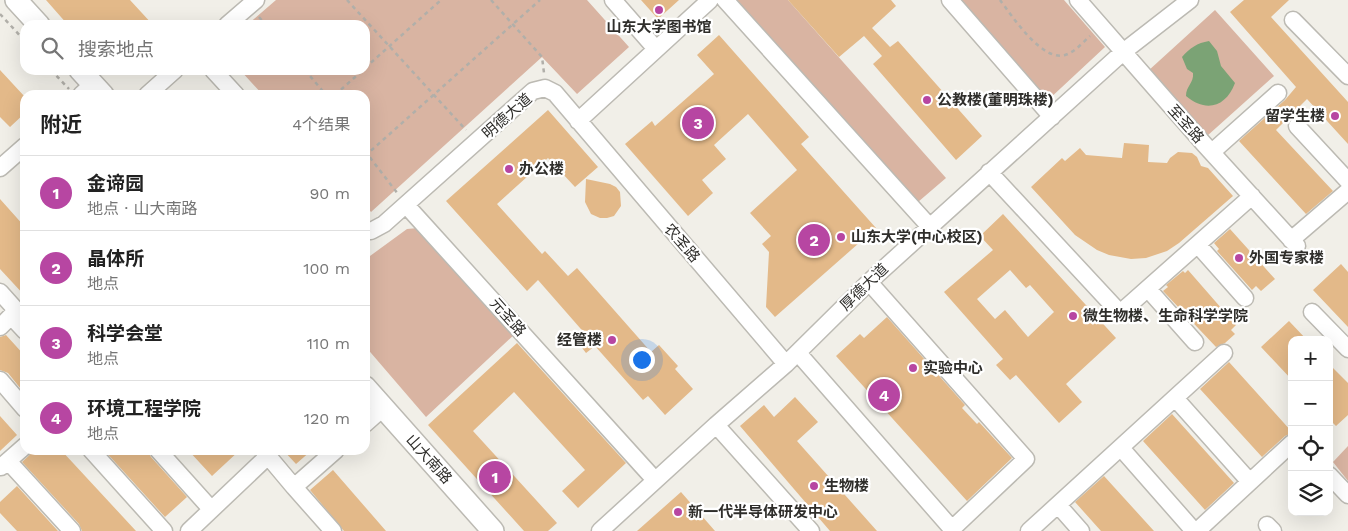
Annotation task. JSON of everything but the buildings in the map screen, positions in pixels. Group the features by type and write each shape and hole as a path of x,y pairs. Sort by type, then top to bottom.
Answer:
{"main road":[{"path":"16,0 34,20"},
{"name":"山大南路","path":"370,393 493,531"}],"street":[{"path":"613,0 656,49"},
{"path":"578,121 710,0"},
{"path":"725,0 930,227"},
{"path":"950,0 1052,117"},
{"name":"至圣路","path":"1078,0 1294,243 1348,191"},
{"name":"厚德大道","path":"600,531 798,353 869,282 989,172 1123,52 1190,0"},
{"path":"231,20 246,3"},
{"path":"1293,20 1348,76"},
{"path":"153,90 169,75"},
{"path":"218,75 231,90"},
{"name":"明德大道","path":"370,231 384,224 533,91 545,88 555,93 578,121"},
{"path":"1212,152 1278,93"},
{"name":"农圣路","path":"578,121 786,364"},
{"path":"1297,126 1348,181"},
{"path":"0,168 20,150"},
{"path":"989,172 1120,313 1252,196"},
{"name":"元圣路","path":"406,205 655,480"},
{"path":"1198,245 1245,298"},
{"path":"798,353 952,529 1026,459 869,282"},
{"path":"1148,288 1195,342"},
{"path":"0,292 13,314"},
{"path":"1312,312 1348,349"},
{"path":"1029,531 1224,353"},
{"path":"0,380 20,403"},
{"path":"1175,398 1250,482"},
{"path":"370,420 384,408"},
{"path":"716,425 811,531"},
{"path":"1121,448 1196,531 1288,447"},
{"path":"20,450 4,464 72,531"},
{"path":"96,455 164,531"},
{"path":"162,455 211,510"},
{"path":"188,531 211,510 263,455"},
{"path":"267,455 294,487 324,528"},
{"path":"294,487 330,455"},
{"path":"1333,479 1348,495"},
{"path":"1058,505 1081,531"}],"path":[{"path":"347,0 366,20"},
{"path":"370,63 441,0"},
{"path":"491,0 542,57 545,88"},
{"path":"370,150 540,0"},
{"path":"1000,0 1043,51 1055,56 1064,55 1075,50 1093,33"},
{"path":"0,14 20,36"},
{"path":"370,24 477,142"},
{"path":"56,75 69,90"},
{"path":"309,75 322,90"},
{"path":"341,90 357,75"},
{"path":"370,158 406,205"}],"shaded area":[{"path":"276,0 587,0 629,47 577,94 542,57 371,212 370,90 258,90 245,75 370,75 370,20 253,20"},
{"path":"733,0 788,0 946,178 918,202"},
{"path":"960,0 1064,0 1105,47 1047,101"},
{"path":"1215,10 1274,76 1207,136 1148,71"},
{"path":"1209,41 1217,51 1221,66 1235,83 1226,98 1215,105 1208,106 1201,105 1186,96 1193,73 1187,69 1182,57 1194,46"},
{"path":"418,228 517,332 426,417 370,352 370,256 407,229"},
{"path":"1348,446 1348,481 1333,462"}],"place":[{"name":"山东大学图书馆","path":"659,10"},
{"name":"公教楼(董明珠楼)","path":"927,100"},
{"name":"留学生楼","path":"1335,116"},
{"name":"科学会堂","path":"698,123"},
{"name":"办公楼","path":"509,169"},
{"name":"山东大学(中心校区)","path":"841,237"},
{"name":"晶体所","path":"814,240"},
{"name":"外国专家楼","path":"1239,258"},
{"name":"微生物楼、生命科学学院","path":"1073,316"},
{"name":"经管楼","path":"612,340"},
{"name":"实验中心","path":"913,368"},
{"name":"环境工程学院","path":"884,395"},
{"name":"金谛园","path":"495,477"},
{"name":"生物楼","path":"814,486"},
{"name":"新一代半导体研发中心","path":"678,512"}]}
